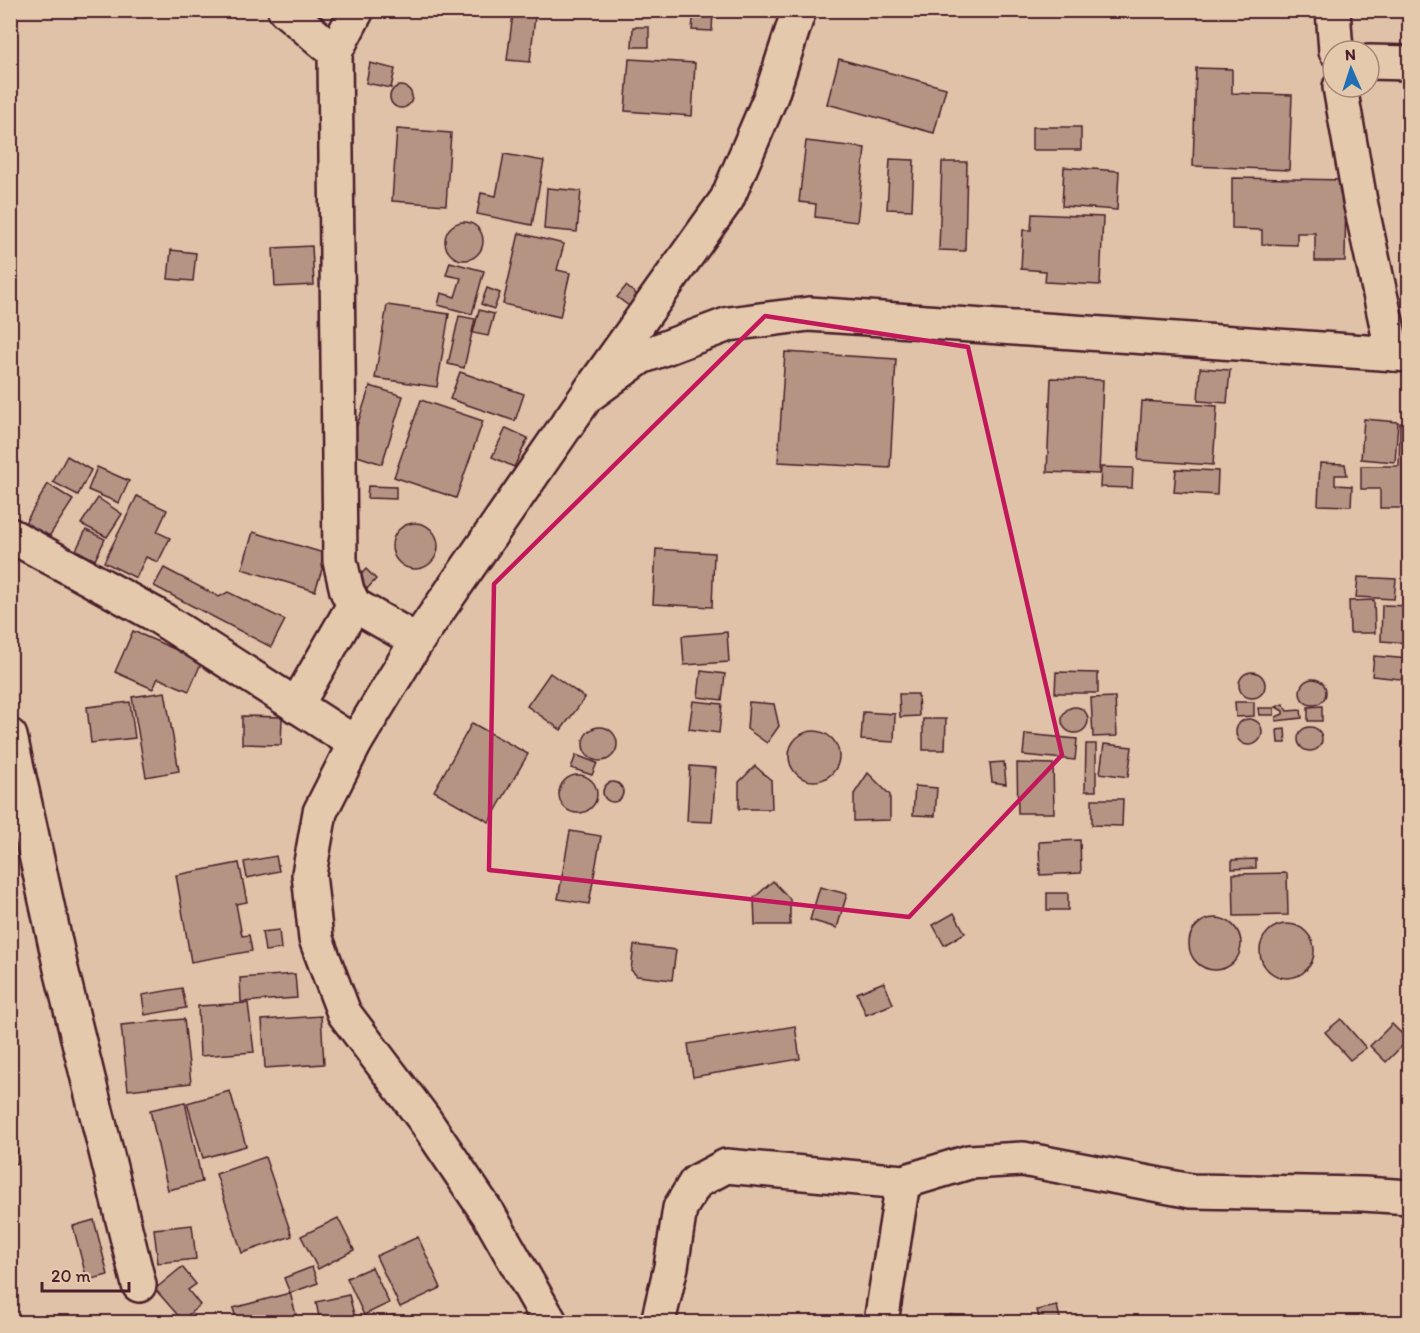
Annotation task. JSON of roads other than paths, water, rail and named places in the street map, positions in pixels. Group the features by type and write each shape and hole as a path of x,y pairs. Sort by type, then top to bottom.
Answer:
{"street":[{"path":"285,10 335,52"},
{"path":"357,10 335,52 340,561 347,591 354,605 417,641"},
{"path":"550,1323 489,1215 424,1119 344,1012 316,939 309,874 320,812 355,743 417,641 727,199 771,96 799,10"},
{"path":"1333,10 1335,39"},
{"path":"1381,62 1410,63"},
{"path":"586,397 641,357 729,324 809,314 1401,354 1360,201 1342,99"},
{"path":"10,535 154,614 355,743"},
{"path":"296,706 354,605"},
{"path":"10,736 61,969 139,1285"},
{"path":"658,1323 681,1208 696,1182 726,1166 903,1182 969,1162 1023,1160 1191,1191 1410,1197"},
{"path":"880,1323 903,1182"}]}
